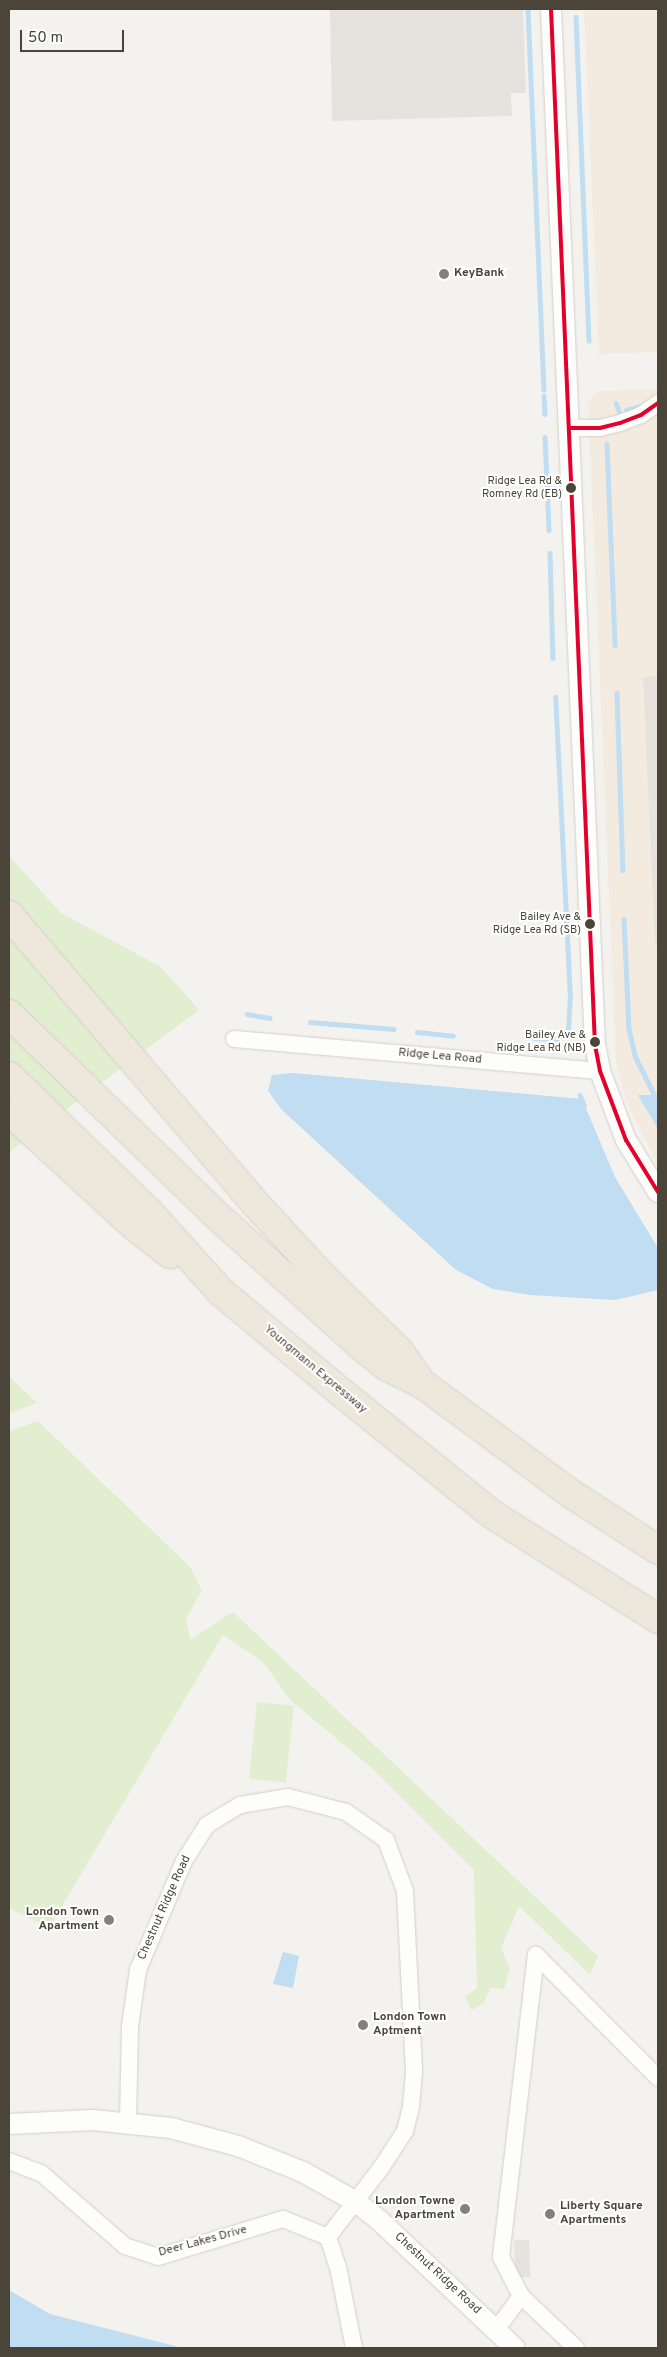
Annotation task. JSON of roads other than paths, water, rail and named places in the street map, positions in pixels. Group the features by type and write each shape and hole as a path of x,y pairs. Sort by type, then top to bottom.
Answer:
{"highway":[{"path":"9,915 253,1201 324,1278 399,1351 424,1385"},
{"path":"9,1014 283,1277 386,1366 424,1385 527,1463 658,1550"},
{"name":"Youngmann Expressway","path":"9,1076 149,1212 221,1292 490,1513 658,1619"},
{"path":"9,1111 134,1226 221,1292"}],"street":[{"path":"551,9 593,1008 600,1070 626,1140 658,1192"},
{"path":"570,428 600,428 614,425 642,415 658,404"},
{"name":"Ridge Lea Road","path":"234,1039 600,1070"},
{"name":"Chestnut Ridge Road","path":"128,2122 130,2026 138,1970 184,1860 207,1826 240,1805 288,1797 346,1812 386,1840 404,1886 414,2070 411,2107 405,2131 356,2202"},
{"path":"576,2348 521,2296 501,2257 536,1956 658,2078"},
{"name":"Chestnut Ridge Road","path":"9,2124 128,2122 170,2128 238,2146 303,2172 356,2202 515,2348"},
{"name":"Deer Lakes Drive","path":"12,2161 40,2173 125,2246 158,2257 283,2219 328,2237"},
{"path":"354,2348 341,2282 328,2237 356,2202"},
{"path":"496,2330 521,2296"}],"water":[{"path":"294,1073 582,1099 615,1177 658,1248 658,1290 615,1300 530,1295 493,1289 456,1270 282,1110 268,1091 272,1075"},
{"path":"638,1095 658,1095 658,1129"},
{"path":"283,1952 299,1956 293,1988 273,1984"},
{"path":"9,2290 50,2314 183,2348 9,2348"}],"waterway":[{"path":"528,9 544,390"},
{"path":"576,17 589,341"},
{"path":"544,396 545,414"},
{"path":"616,403 619,411"},
{"path":"626,410 642,406"},
{"path":"545,437 549,530"},
{"path":"607,444 615,645"},
{"path":"550,553 553,658"},
{"path":"617,693 623,870"},
{"path":"534,1038 559,1039 568,1032 570,999 555,697"},
{"path":"624,919 629,1029 635,1056 658,1102"},
{"path":"247,1014 270,1018"},
{"path":"310,1022 394,1029"},
{"path":"417,1032 453,1036"},
{"path":"580,1095 584,1105"}],"place":[{"name":"KeyBank","path":"444,274"},
{"name":"Ridge Lea Rd & Romney Rd (EB)","path":"571,488"},
{"name":"Bailey Ave & Ridge Lea Rd (SB)","path":"590,924"},
{"name":"Bailey Ave & Ridge Lea Rd (NB)","path":"595,1042"},
{"name":"London Town Apartment","path":"109,1920"},
{"name":"London Town Aptment","path":"363,2025"},
{"name":"London Towne Apartment","path":"465,2209"},
{"name":"Liberty Square Apartments","path":"550,2214"}]}
